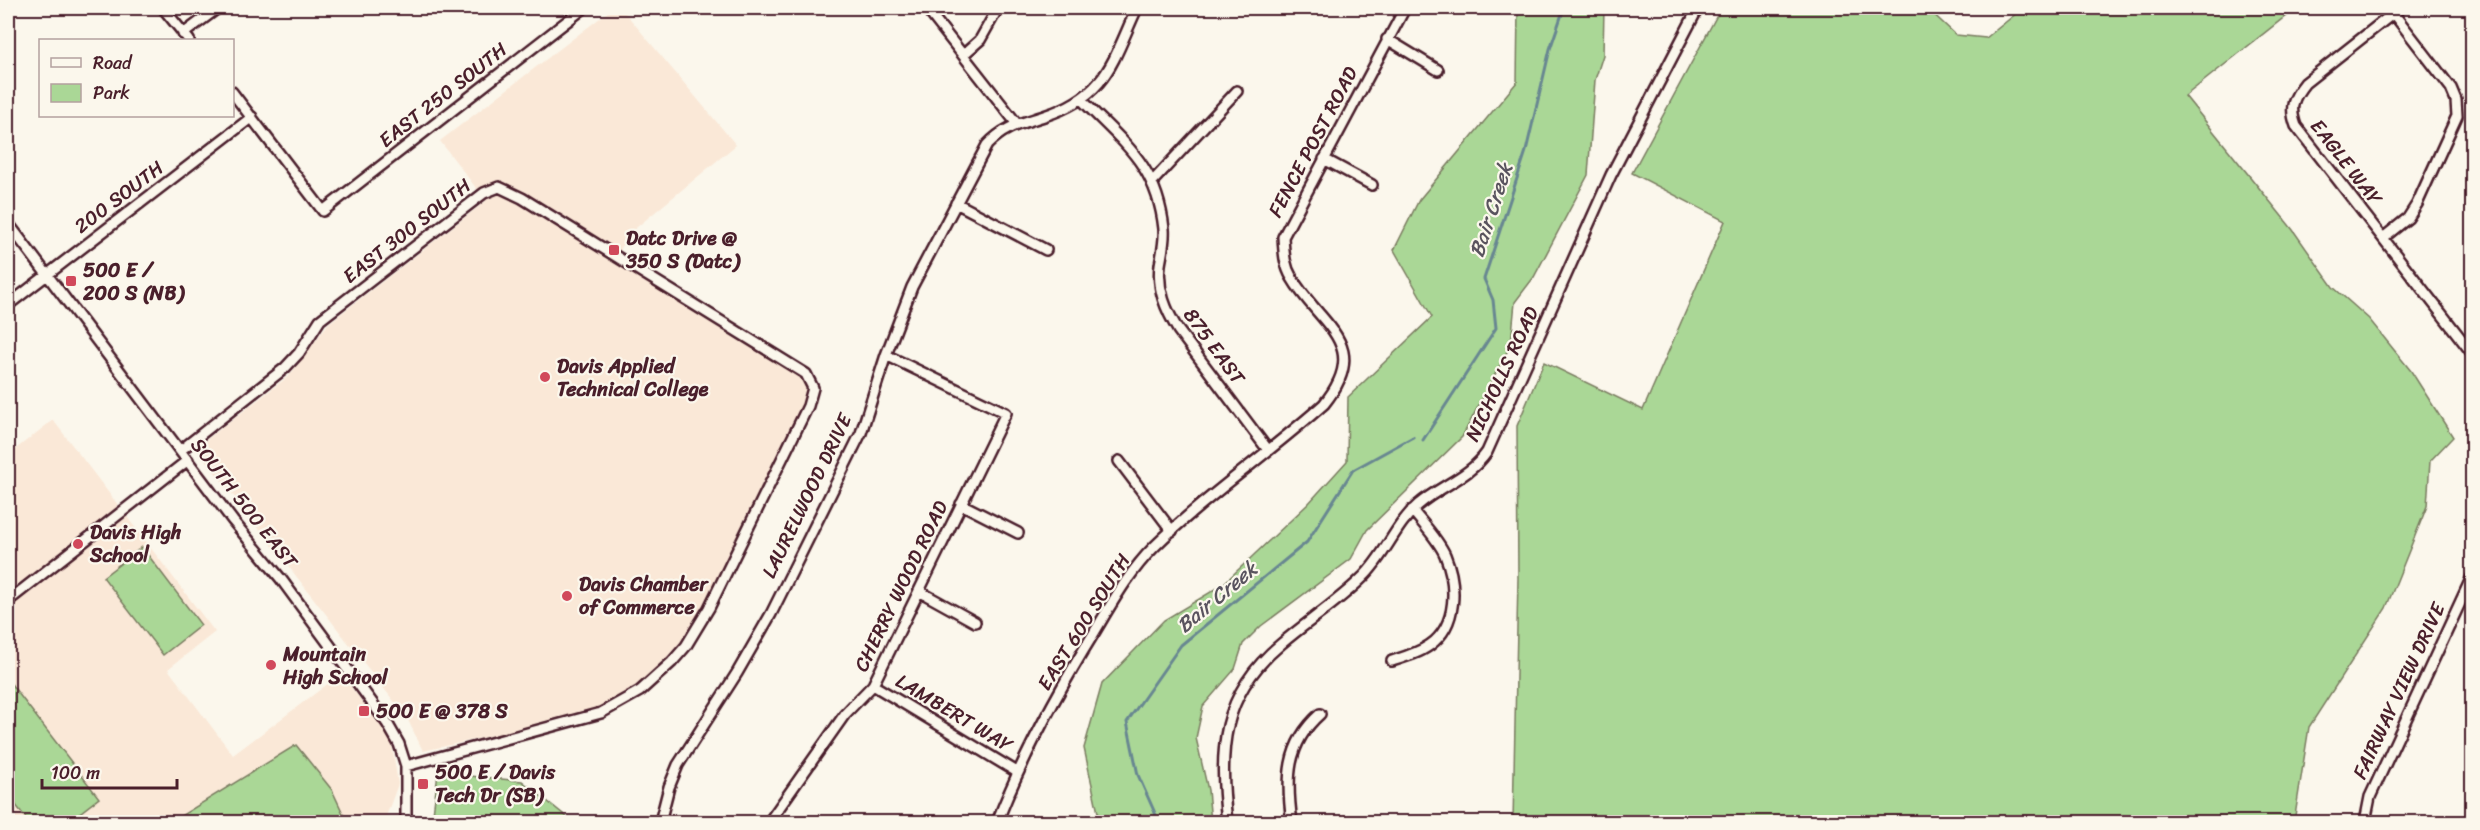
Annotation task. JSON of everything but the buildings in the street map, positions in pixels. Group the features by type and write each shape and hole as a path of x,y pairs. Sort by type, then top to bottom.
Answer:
{"street":[{"path":"163,8 186,37 218,8"},
{"name":"EAST 250 SOUTH","path":"252,117 323,211 584,8"},
{"path":"926,8 1017,124"},
{"path":"963,55 980,40 998,8"},
{"path":"1082,100 1102,81 1137,8"},
{"name":"FENCE POST ROAD","path":"1312,415 1339,386 1345,363 1339,340 1292,277 1284,258 1283,237 1405,8"},
{"name":"NICHOLLS ROAD","path":"1227,822 1222,777 1223,748 1232,712 1244,688 1270,653 1367,574 1412,510 1428,497 1468,473 1487,452 1606,184 1698,8"},
{"path":"2383,238 2408,218 2417,204 2457,116 2456,100 2451,88 2397,10"},
{"name":"EAGLE WAY","path":"2397,10 2305,83 2294,98 2291,112 2296,126 2472,354"},
{"path":"1387,39 1438,70"},
{"path":"1153,181 1237,91"},
{"path":"234,94 252,117"},
{"name":"LAURELWOOD DRIVE","path":"660,822 669,787 678,765 737,673 771,614 861,432 886,355 912,287 987,145 999,132 1046,116 1082,100"},
{"name":"875 EAST","path":"1082,100 1126,143 1153,181 1160,203 1164,231 1160,291 1168,313 1178,330 1268,450"},
{"name":"200 SOUTH","path":"8,305 252,117"},
{"path":"1324,159 1372,185"},
{"name":"EAST 300 SOUTH","path":"181,450 285,368 300,353 320,320 484,193 499,187 522,198 806,374 813,388 808,406 709,608 686,646 672,662 640,691 601,712 406,766"},
{"path":"956,203 1047,250"},
{"name":"SOUTH 500 EAST","path":"8,223 233,521 281,579 387,723 399,744 406,766 406,822"},
{"name":"CHERRY WOOD ROAD","path":"769,822 844,714 873,685 1006,414 886,355"},
{"name":"EAST 600 SOUTH","path":"997,822 1017,772 1069,673 1124,584 1154,548 1172,531 1312,415"},
{"path":"8,602 188,460"},
{"path":"1119,461 1172,531"},
{"path":"961,504 1018,533"},
{"path":"1392,661 1411,655 1430,645 1445,629 1452,609 1452,584 1444,554 1412,510"},
{"name":"FAIRWAY VIEW DRIVE","path":"2365,822 2370,797 2472,577"},
{"path":"919,591 975,622"},
{"name":"LAMBERT WAY","path":"873,685 1017,772"},
{"path":"1292,822 1288,778 1291,756 1306,728 1320,714"}],"shaded area":[{"name":"Davis Applied Technical College","path":"613,8 621,8 736,145 625,237 617,261 807,380 811,392 728,567 677,658 642,686 595,713 423,751 407,718 196,448 290,375 328,324 486,201 440,141"},
{"name":"Davis High School","path":"53,420 215,632 168,669 233,755 341,674 391,739 398,784 384,822 8,822 8,455"}],"green space":[{"path":"1518,8 1604,8 1603,55 1595,80 1588,175 1534,277 1515,302 1511,344 1462,437 1367,530 1351,559 1261,626 1243,644 1235,669 1203,706 1196,738 1208,790 1211,822 1100,822 1084,748 1102,684 1164,620 1221,586 1308,504 1347,461 1348,397 1432,317 1394,250 1419,200 1517,82"},
{"path":"1721,8 1927,8 1956,35 1986,38 2023,8 2296,8 2185,96 2293,230 2333,287 2369,319 2411,371 2453,437 2430,461 2427,506 2386,608 2309,727 2294,822 1513,822 1518,578 1517,426 1544,362 1643,410 1725,221 1632,173"},
{"path":"142,547 201,625 163,655 103,577"},
{"path":"8,680 99,798 68,822 29,822 8,795"},
{"path":"296,745 332,790 347,822 171,822"},
{"path":"438,773 522,781 573,822 432,822"}],"waterway":[{"name":"Bair Creek","path":"1423,440 1496,328 1493,300 1484,279 1526,151 1550,49 1564,8"},
{"name":"Bair Creek","path":"1159,822 1138,775 1127,722 1181,645 1307,542 1353,470 1413,437"}],"place":[{"name":"Datc Drive @ 350 S (Datc)","path":"614,250"},
{"name":"500 E / 200 S (NB)","path":"71,281"},
{"name":"Davis Applied Technical College","path":"545,377"},
{"name":"Davis High School","path":"78,544"},
{"name":"Davis Chamber of Commerce","path":"567,596"},
{"name":"Mountain High School","path":"271,665"},
{"name":"500 E @ 378 S","path":"364,711"},
{"name":"500 E / Davis Tech Dr (SB)","path":"423,784"}]}
